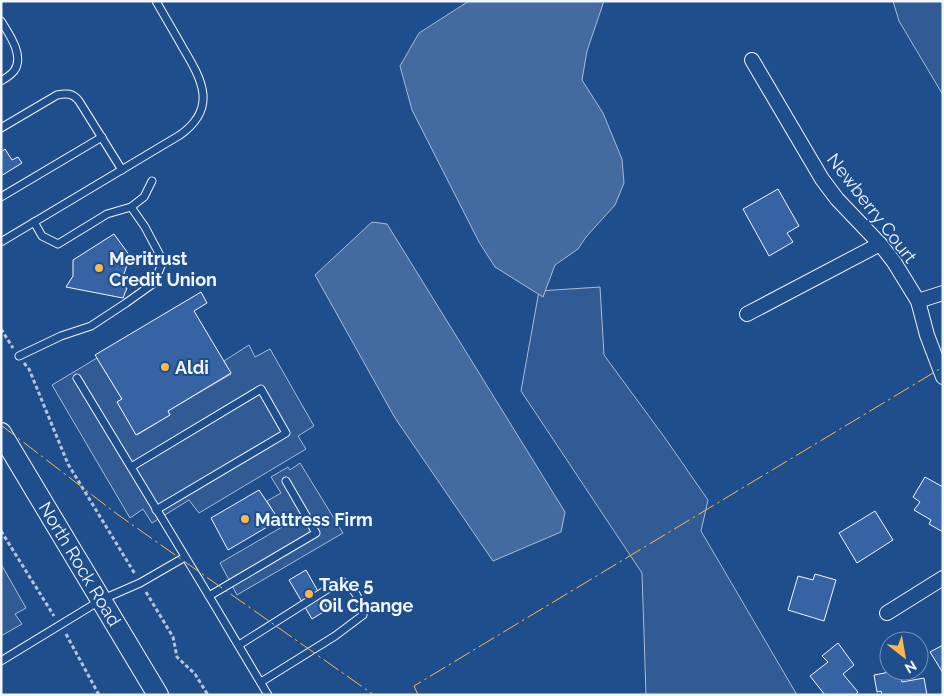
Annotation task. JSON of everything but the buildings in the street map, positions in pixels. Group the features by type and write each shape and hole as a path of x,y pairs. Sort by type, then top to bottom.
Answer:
{"main road":[{"name":"North Rock Road","path":"1,433 158,695"}],"street":[{"name":"Newberry Court","path":"752,60 822,180 837,199 880,244 894,262 918,301 927,335 943,377"},
{"path":"747,314 880,244"},
{"path":"918,301 943,293"},
{"path":"888,613 943,578"}],"lane":[{"path":"1,242 190,128 202,110 203,93 199,76 156,1"},
{"path":"1,21 13,41 18,62 16,70 1,81"},
{"path":"1,128 57,95 72,94 79,101 122,170"},
{"path":"1,197 102,137"},
{"path":"34,222 42,236 58,244 108,214 131,207 144,197 152,182"},
{"path":"19,356 61,336 91,326 126,304 154,283 163,261 145,227 131,207"},
{"path":"77,378 268,695"},
{"path":"130,467 261,389 286,432 156,510"},
{"path":"209,596 316,533 286,482"},
{"path":"1,661 101,600 140,583 185,557"},
{"path":"239,645 326,590 343,582 354,589 360,601 363,615 335,636 261,682"}],"path":[{"path":"1,329 29,369 68,464 173,637 177,657 195,674 208,695"},
{"path":"1,531 55,617"},
{"path":"74,647 99,695"}],"shaded area":[{"path":"469,1 604,1 587,51 582,80 603,113 622,159 624,183 615,205 586,237 578,249 555,265 543,297 495,267 479,242 412,110 400,66 419,33"},
{"path":"893,1 943,1 943,95 899,21"},
{"path":"372,222 387,224 565,512 561,532 493,561 395,418 315,275"},
{"path":"600,287 604,355 708,500 701,531 797,695 646,695 642,573 521,391 539,291"},
{"path":"249,345 255,357 270,349 314,426 298,436 306,449 199,513 189,500 152,523 143,509 130,518 52,385 97,358 122,399 117,402 137,435 170,415 168,411 231,374 224,361"},
{"path":"300,463 343,533 237,595 220,563 282,527 267,501 281,493 271,477 288,467 290,470"},
{"path":"1,564 26,608 15,614 22,624 1,636"}],"power":[{"path":"418,695 414,686 943,367"},
{"path":"1,425 117,514 374,695"}],"place":[{"name":"Meritrust Credit Union","path":"99,268"},
{"name":"Aldi","path":"165,367"},
{"name":"Mattress Firm","path":"245,519"},
{"name":"Take 5 Oil Change","path":"309,594"}]}
